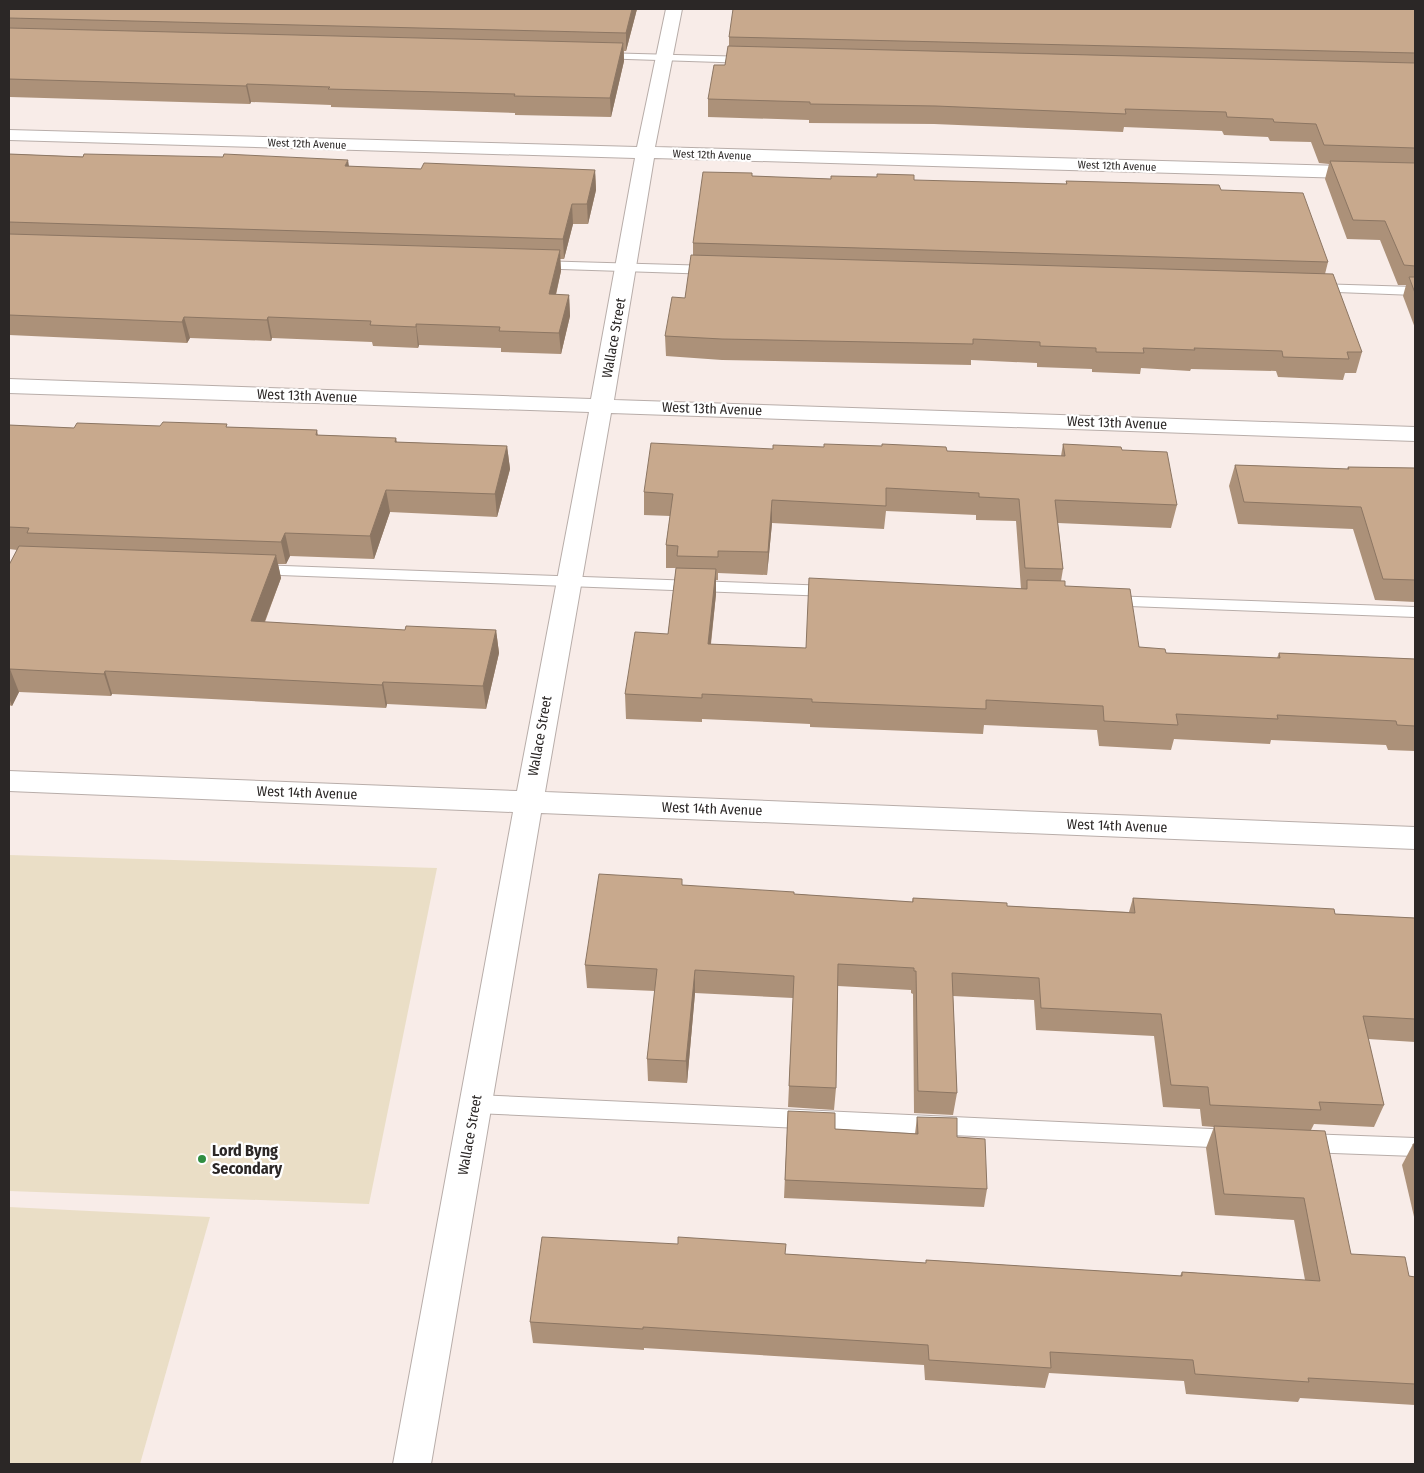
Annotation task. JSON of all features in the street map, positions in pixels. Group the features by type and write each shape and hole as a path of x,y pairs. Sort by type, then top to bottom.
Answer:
{"street":[{"name":"Wallace Street","path":"412,1464 645,153 674,9"},
{"name":"West 12th Avenue","path":"9,136 1415,174"},
{"name":"West 13th Avenue","path":"9,386 1415,434"},
{"name":"West 14th Avenue","path":"9,781 1415,838"}],"lane":[{"path":"590,56 764,60"},
{"path":"527,264 726,270"},
{"path":"1305,288 1415,291"},
{"path":"246,569 847,591"},
{"path":"1096,600 1415,612"},
{"path":"476,1104 1256,1140"},
{"path":"1286,1142 1415,1148"}],"shaded area":[{"path":"9,855 437,868 369,1204 9,1191"},
{"path":"9,1207 210,1217 140,1464 9,1464"}],"building":[{"path":"9,9 632,9 626,33 9,18"},
{"path":"733,9 1415,9 1415,53 729,37"},
{"path":"9,28 623,43 610,98 514,96 515,94 328,89 330,87 247,84 246,86 9,79"},
{"path":"728,46 1415,63 1415,148 1324,145 1316,124 1274,122 1273,119 1227,117 1226,112 1125,109 1126,114 708,99 714,65 725,65"},
{"path":"9,154 83,157 84,154 223,157 224,154 348,160 345,166 421,169 424,163 595,170 587,204 572,204 563,239 9,222"},
{"path":"1330,161 1415,163 1415,266 1404,265 1385,221 1353,220"},
{"path":"703,172 752,173 752,176 831,179 831,176 877,177 877,174 914,175 914,180 1219,185 1221,190 1303,193 1328,262 693,243"},
{"path":"9,234 560,250 549,294 569,295 559,333 499,331 500,327 416,324 416,327 370,325 371,321 268,317 267,320 184,317 182,322 9,315"},
{"path":"691,255 1333,274 1362,352 1347,352 1349,359 1283,357 1282,351 1194,348 1195,350 1143,348 1144,353 1096,352 1096,348 1040,346 1040,342 973,339 973,344 722,339 665,336 672,297 685,298"},
{"path":"1409,277 1415,277 1415,293"},
{"path":"163,422 227,424 226,427 317,430 316,435 396,438 395,442 507,446 495,494 386,490 370,536 285,533 281,542 27,533 29,528 9,527 9,425 74,428 77,423 160,426"},
{"path":"651,443 773,449 773,445 824,447 824,444 882,446 882,444 946,447 947,451 1065,456 1063,444 1167,452 1177,505 1055,500 1063,569 1025,568 1019,499 979,497 979,493 886,488 886,506 772,500 768,552 718,551 718,557 677,556 678,546 666,545 673,494 644,492"},
{"path":"1235,465 1349,469 1348,467 1415,468 1415,580 1383,579 1361,507 1244,502"},
{"path":"19,546 276,555 251,621 405,630 406,626 496,630 483,686 383,682 382,685 105,671 104,674 10,669 9,671 9,565"},
{"path":"676,568 716,569 708,644 806,648 809,578 1027,589 1027,580 1065,581 1065,586 1130,589 1139,647 1165,649 1166,653 1280,658 1279,653 1415,659 1415,726 1397,725 1396,721 1277,715 1278,719 1176,714 1178,725 1104,721 1103,706 986,700 986,709 812,702 812,699 702,694 702,698 625,694 635,632 668,634"},
{"path":"599,874 682,879 682,885 913,902 913,898 1007,903 1007,906 1135,913 1133,898 1334,909 1335,914 1415,918 1415,1019 1363,1016 1384,1105 1319,1102 1321,1110 1210,1105 1208,1087 1171,1085 1161,1014 1041,1008 1039,978 952,973 957,1093 918,1091 916,971 914,971 914,968 838,964 836,1088 789,1086 794,976 695,970 686,1061 647,1059 657,969 585,965"},
{"path":"788,1111 835,1113 835,1129 918,1134 917,1117 957,1118 957,1137 985,1139 987,1189 785,1180"},
{"path":"1214,1126 1325,1131 1351,1254 1405,1257 1409,1276 1415,1277 1415,1384 1308,1378 1309,1382 1195,1374 1193,1360 1050,1352 1051,1368 929,1360 928,1345 643,1327 643,1329 530,1322 542,1237 678,1244 678,1237 786,1244 785,1254 926,1263 926,1260 1182,1276 1182,1272 1320,1281 1304,1198 1224,1194"}],"place":[{"name":"Lord Byng Secondary","path":"202,1159"}]}
